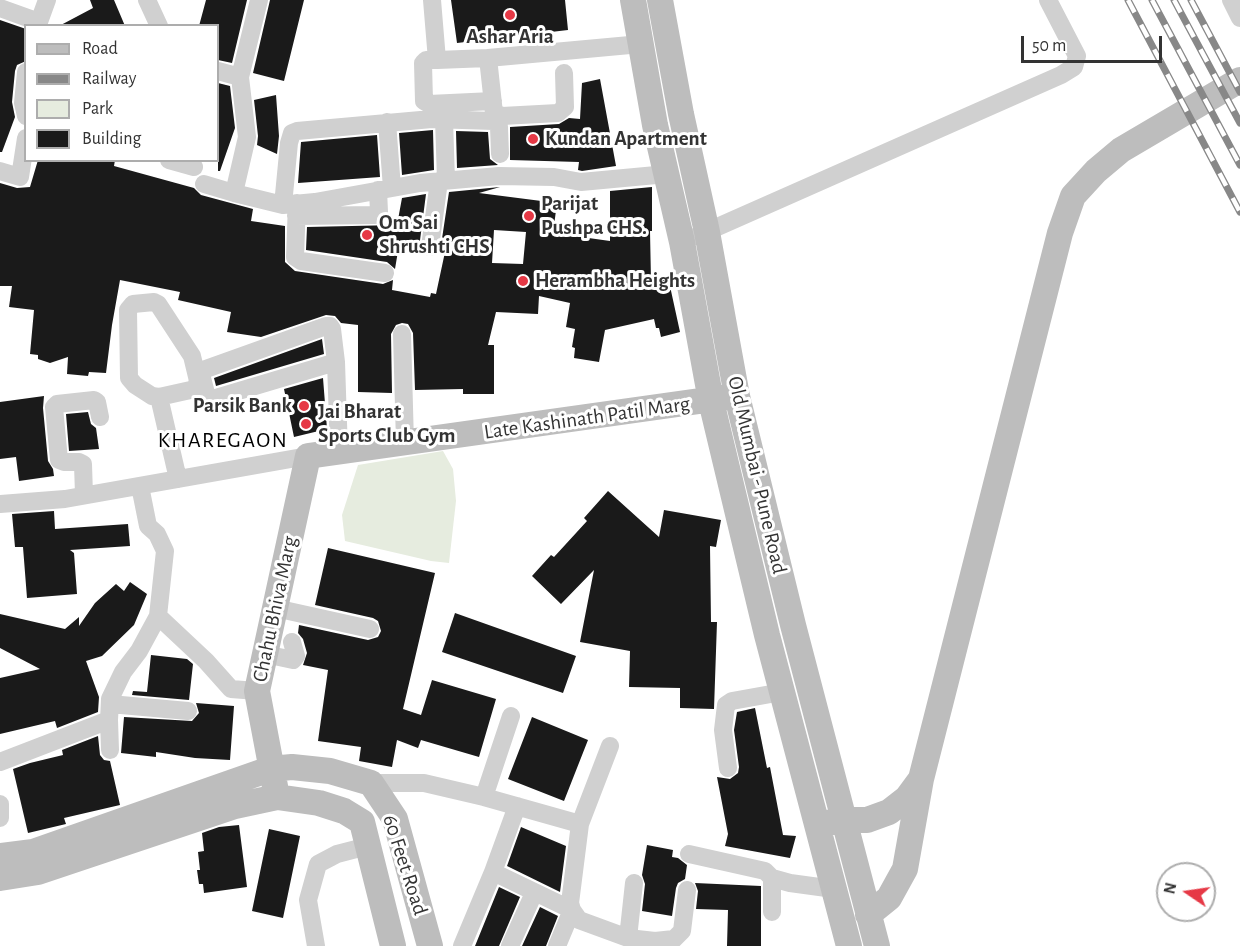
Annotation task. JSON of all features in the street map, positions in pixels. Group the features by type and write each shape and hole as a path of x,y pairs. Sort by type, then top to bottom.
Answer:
{"street":[{"path":"0,8 39,24 47,0"},
{"path":"147,0 158,24"},
{"path":"234,193 247,137 240,77 259,0"},
{"path":"432,0 437,60"},
{"name":"Old Mumbai - Pune Road","path":"633,0 655,125 682,242 711,401 782,692 849,946"},
{"name":"Old Mumbai - Pune Road","path":"660,0 681,114 707,231 737,396 793,625 877,946"},
{"path":"682,242 1074,68 1077,56 1048,0"},
{"path":"493,101 429,104 424,101 423,63 426,60 488,58 641,44"},
{"path":"488,58 494,113 502,116 558,113 565,107 564,73"},
{"path":"219,71 240,77"},
{"path":"868,915 890,898 905,869 921,779 1060,233 1073,196 1120,150 1240,80"},
{"path":"430,247 442,181 444,119"},
{"path":"385,273 301,261 295,257 289,143 292,133 387,122 444,119 497,123 500,154"},
{"path":"385,189 387,122"},
{"path":"0,171 20,177 24,151"},
{"path":"175,162 194,167"},
{"path":"204,184 292,208 385,189 442,181 499,176 554,177 581,182 667,174"},
{"path":"154,302 158,304 194,361 198,381 195,389 159,397 152,396 135,386 129,378 128,310 133,304 154,302"},
{"path":"336,362 212,399 207,397 201,374 203,370 328,325 332,328 336,362 339,452"},
{"path":"402,334 405,443"},
{"name":"Late Kashinath Patil Marg","path":"0,504 65,499 308,456 737,396"},
{"path":"159,397 178,479"},
{"path":"84,495 83,464 59,460 54,407 57,404 94,400 97,402 100,417"},
{"name":"Chahu Bhiva Marg","path":"277,797 257,691 308,456"},
{"path":"111,750 110,699 123,672 139,651 158,615 165,551 157,534 148,526 140,486"},
{"path":"275,608 370,628"},
{"path":"158,615 206,661 231,689 257,691"},
{"path":"265,654 293,660 296,656 292,642"},
{"path":"728,768 723,730 726,705 732,701 782,692"},
{"path":"0,762 110,712 188,711"},
{"path":"484,797 511,716"},
{"path":"610,746 580,824 570,903 572,910 579,920 616,939 653,943 674,939 682,931 687,890"},
{"path":"0,856 33,852 270,769 292,767 330,771 371,783 424,783 580,824"},
{"path":"817,825 843,820 867,820 889,812 908,798 921,779"},
{"name":"60 Feet Road","path":"371,783 395,819 430,946"},
{"path":"0,878 38,872 235,806 277,797"},
{"name":"60 Feet Road","path":"277,797 319,803 344,811 362,822 393,946"},
{"path":"0,804 0,818"},
{"path":"462,946 517,806"},
{"path":"316,946 308,900 318,864 337,854 368,846"},
{"path":"689,854 765,871 772,878 834,890"},
{"path":"493,872 572,910"},
{"path":"772,878 772,912"},
{"path":"616,939 634,883"},
{"path":"510,946 534,893"},
{"path":"557,946 572,910"}],"green space":[{"path":"443,451 453,469 456,501 449,563 345,541 342,515 358,465"}],"building":[{"path":"90,0 114,0 124,24 63,24 93,8"},
{"path":"206,0 247,0 232,63 219,60 219,24 200,24"},
{"path":"270,0 304,0 284,81 253,73"},
{"name":"Ashar Aria","path":"451,0 565,0 568,30 457,43"},
{"path":"0,20 24,28 24,62 17,65 15,71 12,102 15,117 2,152 0,152"},
{"path":"600,79 616,166 582,171 578,170 579,162 510,160 510,127 559,124 569,118 580,119 582,83"},
{"path":"219,83 230,86 235,128 220,171 218,171"},
{"path":"276,95 279,136 277,154 257,145 254,100"},
{"path":"433,130 434,170 402,175 399,133"},
{"path":"456,131 488,132 490,159 498,165 457,168"},
{"path":"377,135 380,177 298,183 301,142"},
{"path":"37,162 115,162 114,166 194,188 201,195 253,209 251,221 285,226 285,262 295,271 383,284 393,280 392,290 430,297 431,293 436,294 445,252 440,252 449,192 500,187 479,193 557,203 553,233 610,241 610,191 652,187 651,281 668,277 680,332 661,337 654,319 605,330 599,362 574,358 575,348 572,347 575,329 566,327 570,303 539,296 538,314 496,312 488,345 494,345 494,394 463,394 463,389 415,390 413,333 408,324 402,323 396,325 391,334 392,393 358,392 358,325 341,323 335,316 326,315 261,337 227,332 231,312 178,300 180,292 120,280 106,373 89,372 88,376 67,374 68,357 50,363 38,359 38,355 30,354 34,310 9,307 12,286 0,286 0,183 17,188 30,187","holes":["494,230 526,232 523,264 492,263"]},
{"name":"Om Sai Shrushti CHS","path":"426,194 419,248 399,245 395,269 387,262 306,250 307,227 397,225 402,198"},
{"path":"322,339 324,354 216,386 214,378"},
{"path":"323,378 327,429 294,437 284,389"},
{"path":"44,396 48,461 54,476 19,481 16,457 0,459 0,402"},
{"path":"88,412 91,424 96,428 99,449 69,451 66,414"},
{"path":"608,491 659,537 664,510 721,520 716,547 710,546 711,622 717,622 714,709 680,708 680,688 629,687 630,651 580,642 594,570 561,604 532,576 551,555 554,557 587,521 584,518"},
{"path":"54,511 55,529 128,524 130,546 70,550 74,553 77,594 27,598 23,547 15,547 12,514"},
{"path":"328,548 435,573 403,709 421,715 432,680 496,699 479,757 421,740 418,748 397,740 392,767 359,761 361,747 318,741 328,670 303,665 307,653 303,639 298,633 299,625 368,640 378,637 381,631 378,621 373,618 315,605"},
{"path":"130,582 147,594 134,625 102,656 86,661 99,697 98,712 57,728 55,721 0,734 0,678 40,669 0,648 0,614 65,629 79,617 79,626 95,603 116,584 124,591"},
{"path":"455,613 576,656 563,693 442,652"},
{"path":"151,655 187,659 193,664 189,700 132,695 133,691 147,692"},
{"path":"196,703 234,706 230,760 156,752 156,757 121,753 124,717 192,721 199,713"},
{"path":"755,708 767,768 770,767 783,835 796,836 790,858 725,846 728,834 717,777 730,779 738,773 734,730 737,712"},
{"path":"532,717 588,740 564,801 508,779"},
{"path":"98,736 100,755 104,760 110,761 120,805 64,818 66,824 28,833 13,769 63,755 62,750"},
{"path":"239,825 247,887 204,893 203,884 199,884 197,870 200,870 198,852 204,851 202,833 219,827"},
{"path":"521,827 566,846 560,892 507,866"},
{"path":"269,829 300,836 283,918 252,911"},
{"path":"647,845 673,850 672,857 678,858 687,865 685,879 678,883 676,888 672,916 642,911 645,884 642,875"},
{"path":"695,883 761,886 761,946 727,946 728,910 696,909 698,891"},
{"path":"499,887 520,897 499,946 475,946"},
{"path":"540,907 558,916 546,946 522,946"}],"railway":[{"path":"1128,0 1240,212"},
{"path":"1152,0 1240,165"},
{"path":"1174,0 1240,123"},
{"path":"1191,0 1240,92"}],"place":[{"name":"Ashar Aria","path":"510,15"},
{"name":"Kundan Apartment","path":"533,139"},
{"name":"Parijat Pushpa CHS.","path":"529,216"},
{"name":"Om Sai Shrushti CHS","path":"367,235"},
{"name":"Herambha Heights","path":"523,281"},
{"name":"Parsik Bank","path":"304,406"},
{"name":"Jai Bharat Sports Club Gym","path":"306,424"}],"district":[{"name":"KHAREGAON","path":"223,440"}]}
